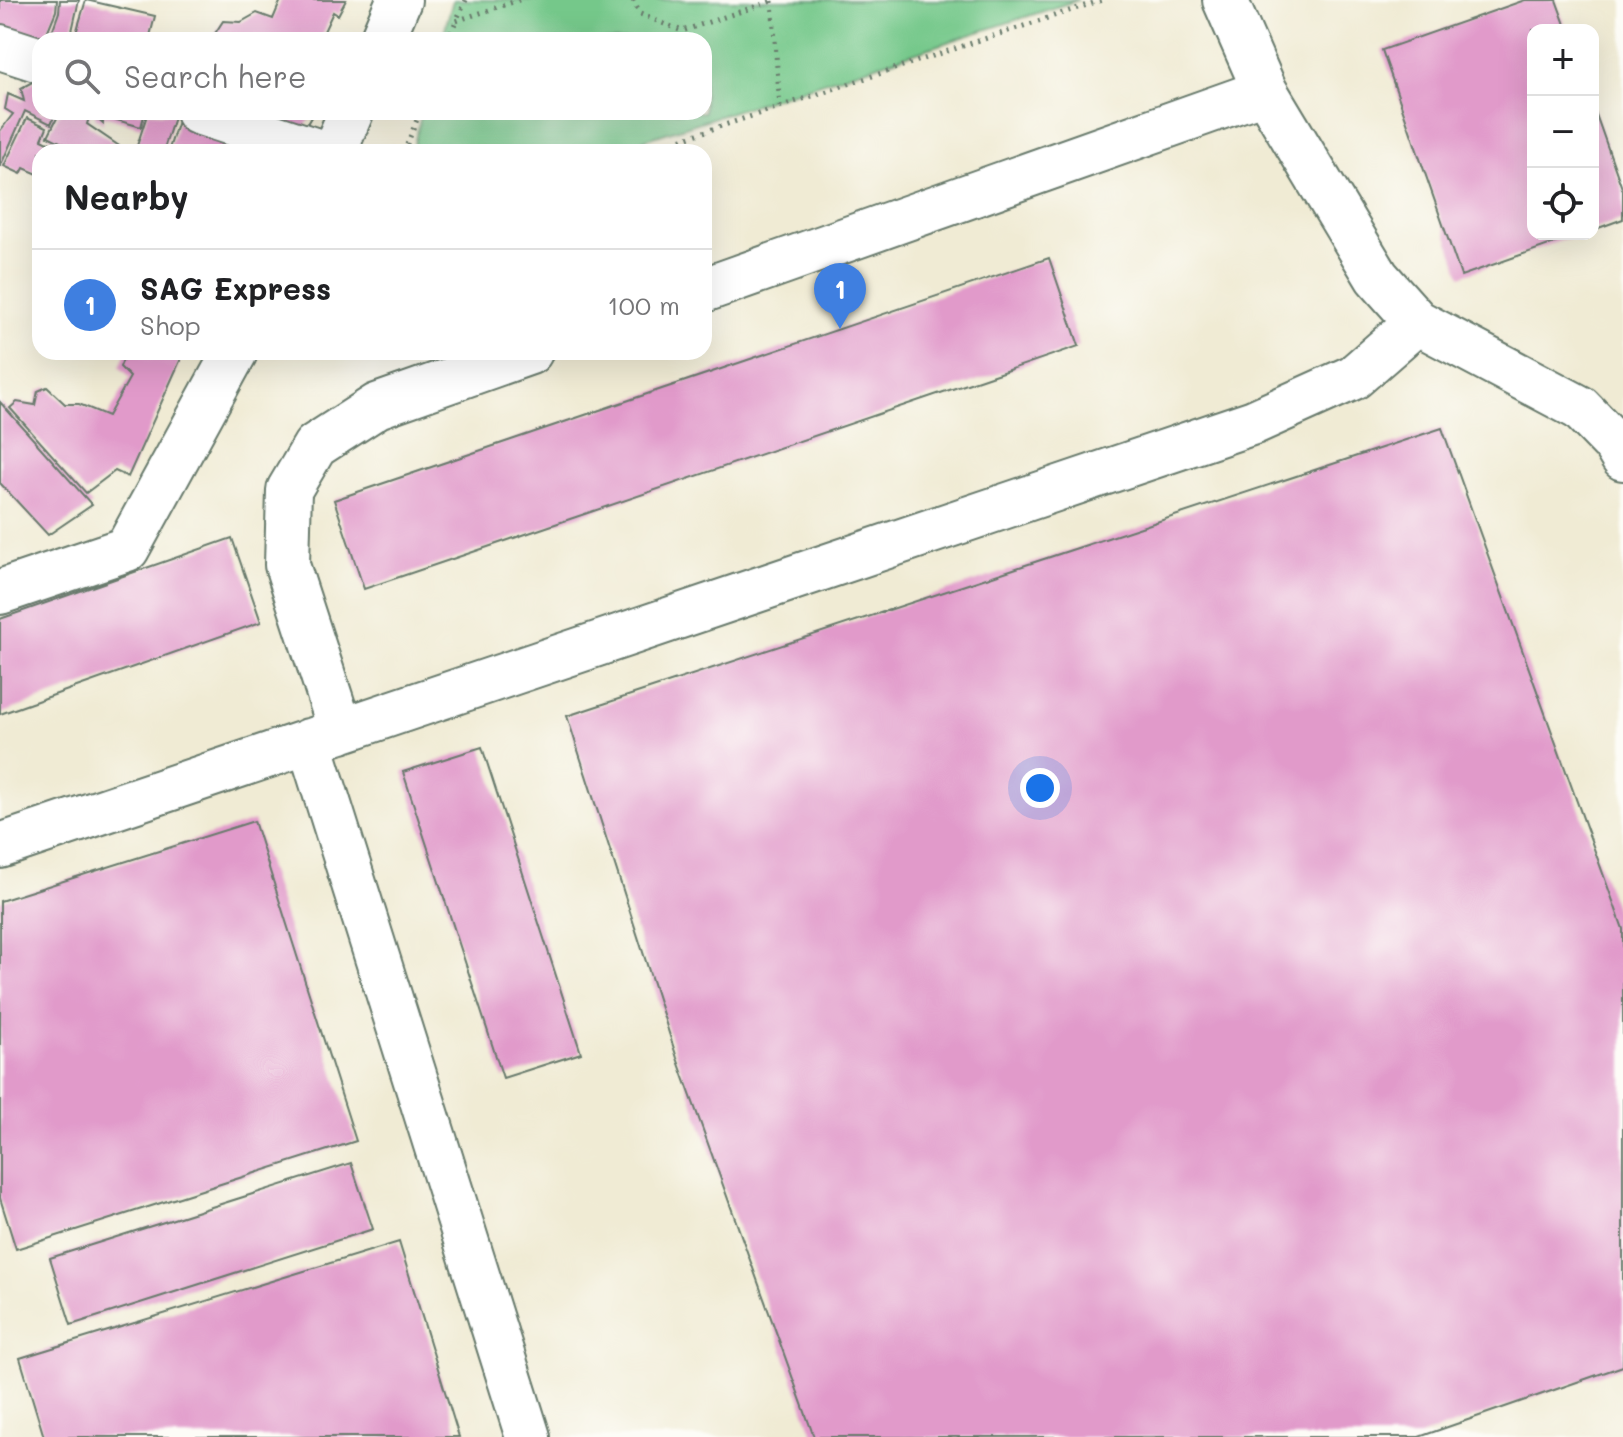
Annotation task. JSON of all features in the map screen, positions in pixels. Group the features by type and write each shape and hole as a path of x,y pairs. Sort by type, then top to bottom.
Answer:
{"street":[{"path":"385,32 399,0"},
{"path":"1225,0 1265,91 1377,277 1417,322 1580,408 1614,443 1623,458"},
{"path":"0,47 32,57"},
{"path":"712,287 1265,91"},
{"path":"222,120 296,144"},
{"path":"337,144 348,120"},
{"path":"0,846 1254,422 1354,377 1417,322"},
{"path":"0,592 127,549 231,360"},
{"path":"507,360 377,406 315,446 289,490 287,565 325,736 528,1437"}],"path":[{"path":"451,32 466,0"},
{"path":"456,21 519,0"},
{"path":"633,0 640,14 682,31 774,0 780,107"},
{"path":"667,144 1102,0"},
{"path":"407,144 417,120"}],"green space":[{"path":"453,0 1078,0 712,118 712,32 444,32"},
{"path":"420,120 706,120 632,144 414,144"}],"building":[{"path":"0,0 57,0 47,32 32,32 32,38 0,33"},
{"path":"60,0 79,0 72,32 52,32"},
{"path":"86,0 155,16 151,32 76,32"},
{"path":"281,0 346,0 338,15 333,12 324,32 216,32 223,21 241,22 257,13 273,19"},
{"path":"1525,0 1556,0 1565,24 1527,24 1527,240 1563,240 1461,276 1382,50"},
{"path":"32,82 32,114 25,111 0,167 0,131 13,114 5,109 8,94 24,101 21,88"},
{"path":"27,118 47,127 42,139 52,144 32,144 32,172 24,168 21,174 4,166"},
{"path":"56,120 88,120 87,124 116,144 64,144 48,136"},
{"path":"117,120 143,120 141,127"},
{"path":"145,120 173,120 166,144 138,144"},
{"path":"178,120 229,134 226,144 171,144"},
{"path":"262,120 309,120 301,134"},
{"path":"1599,123 1623,191 1623,219 1599,228"},
{"path":"1049,258 1079,346 364,589 334,500"},
{"path":"123,360 180,360 128,477 115,471 86,493 10,408 17,402 35,405 38,391 47,387 65,404 79,404 108,416 130,377 120,367"},
{"path":"0,402 92,505 48,535 0,483"},
{"path":"1442,428 1623,929 1623,1366 1419,1437 814,1437 677,1058 567,716"},
{"path":"232,538 261,622 0,714 0,619"},
{"path":"482,747 581,1053 503,1078 403,772"},
{"path":"254,821 356,1141 16,1249 0,1198 0,901"},
{"path":"351,1163 373,1229 71,1325 50,1258"},
{"path":"399,1242 459,1437 44,1437 20,1358"}],"place":[{"name":"SAG Express","path":"840,329"}]}
